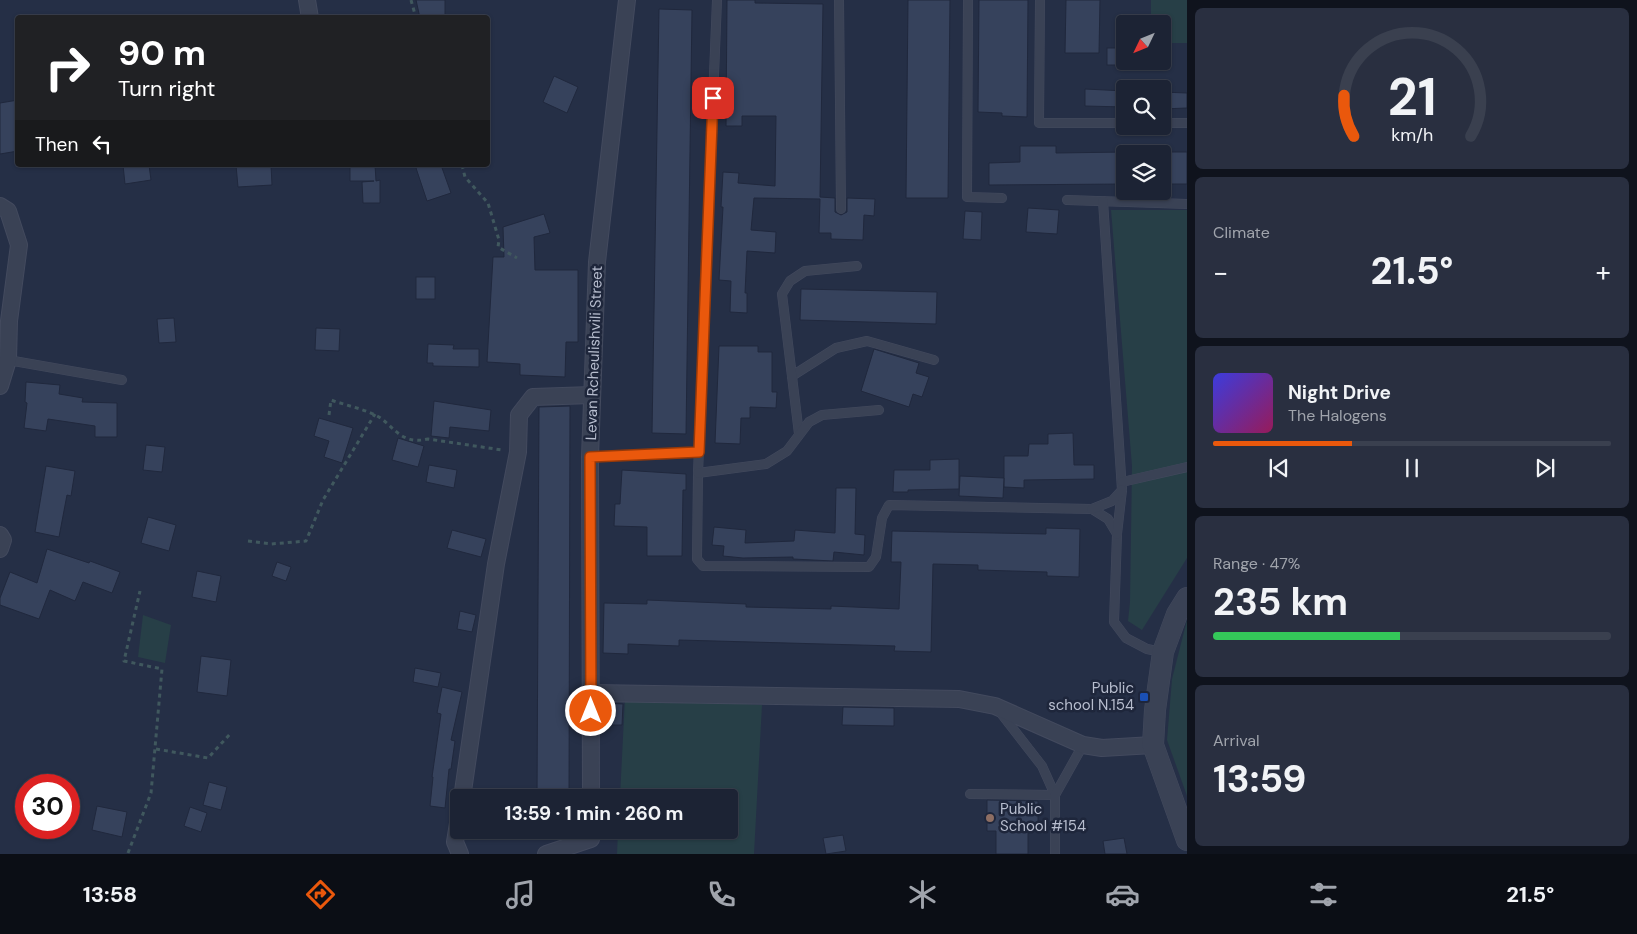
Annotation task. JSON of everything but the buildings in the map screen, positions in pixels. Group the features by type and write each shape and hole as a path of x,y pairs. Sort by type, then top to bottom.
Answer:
{"street":[{"path":"307,0 310,15"},
{"name":"Levan Rcheulishvili Street","path":"591,789 590,457 597,262 627,0"},
{"path":"0,206 8,211 19,245 9,321 8,360 0,386"},
{"path":"463,789 496,564 518,452 519,415 533,397 592,394"},
{"path":"0,536 3,540 0,549"},
{"path":"1187,598 1177,614 1163,652 1154,710 1153,746 1187,840"},
{"path":"592,693 959,700 995,706 1083,746 1102,748 1153,746"},
{"path":"455,839 460,854"},
{"path":"546,854 591,841"}],"lane":[{"path":"717,0 698,473 697,559 703,566 869,567 876,557 882,518 889,505 1092,509 1112,501 1122,486 1187,467"},
{"path":"839,0 841,209"},
{"path":"968,0 967,197 1002,198"},
{"path":"1040,0 1039,123 1116,123"},
{"path":"1171,123 1187,122"},
{"path":"1067,200 1187,204"},
{"path":"1103,200 1122,486 1117,534 1114,622 1126,638 1147,648 1163,652"},
{"path":"799,434 782,294 790,281 805,271 857,266"},
{"path":"792,376 836,348 867,341 934,360"},
{"path":"8,360 122,380"},
{"path":"698,473 766,464 787,451 809,422 822,415 879,410"},
{"path":"590,457 699,452"},
{"path":"1092,509 1108,520 1117,534"},
{"path":"995,706 1042,766 1055,795 1055,854"},
{"path":"1055,795 1083,746"},
{"path":"970,794 1055,795"}],"path":[{"path":"411,0 415,15"},
{"path":"463,167 465,176 488,203 499,240 498,247 517,258"},
{"path":"329,415 331,400 375,414 399,435 421,440 428,439 518,452"},
{"path":"248,541 270,544 306,542 323,500 375,414"},
{"path":"128,853 151,793 162,669 124,661 140,591"},
{"path":"156,749 208,758 231,733"}],"shaded area":[{"path":"1151,0 1187,0 1187,43 1171,43 1171,15 1151,15"},
{"path":"1111,210 1187,210 1187,558 1142,630 1128,621 1130,602 1132,466"},
{"path":"143,615 171,625 165,663 138,657"},
{"path":"1187,620 1187,796 1167,740 1172,679"},
{"path":"625,697 762,705 754,854 617,854 618,839 738,839 738,789 620,789"}],"place":[{"name":"Public school N.154","path":"1144,697"},
{"name":"Public School #154","path":"990,818"}],"route":[{"path":"591,711 590,457 699,452 713,98"}]}
